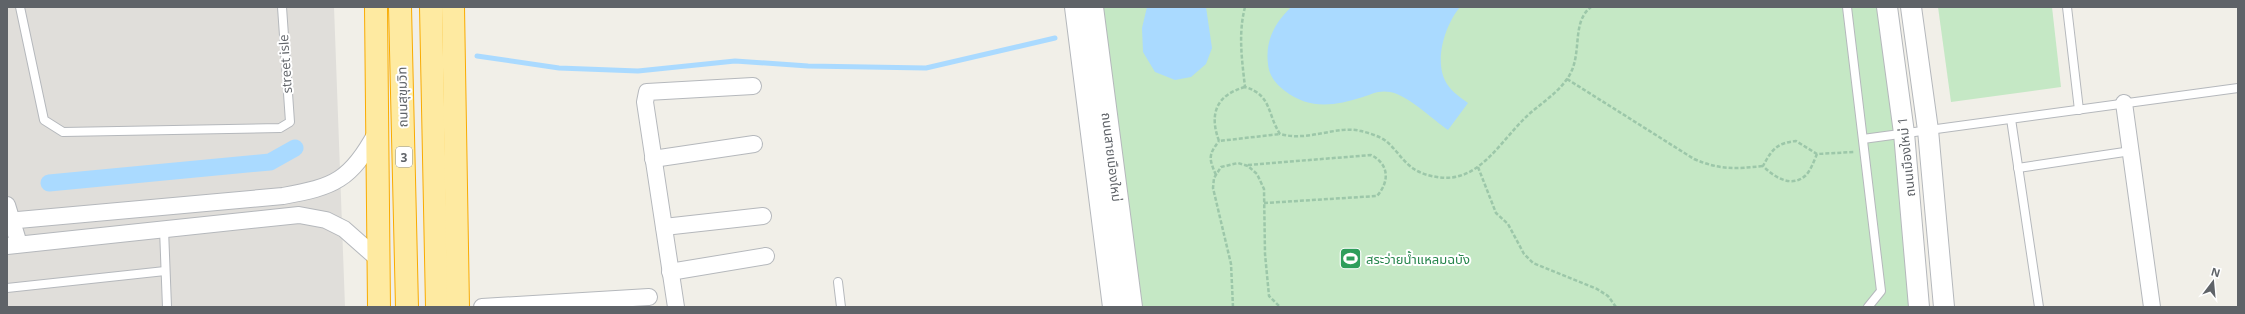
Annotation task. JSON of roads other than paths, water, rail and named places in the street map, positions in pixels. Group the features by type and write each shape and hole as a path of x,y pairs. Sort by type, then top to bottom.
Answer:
{"highway":[{"name":"ถนนสุขุมวิท","path":"376,7 379,307"},
{"name":"ถนนสุขุมวิท","path":"400,7 407,307"},
{"path":"431,7 437,307"},
{"path":"453,7 458,307"}],"street":[{"name":"ถนนสายเมืองใหม่","path":"1075,7 1108,198 1132,307"},
{"name":"ถนนสายเมืองใหม่","path":"1093,7 1108,198 1113,307"},
{"name":"ถนนเมืองใหม่ 1","path":"1887,7 1904,133 1919,307"},
{"name":"ถนนเมืองใหม่ 1","path":"1911,7 1928,130 1944,307"},
{"path":"676,307 645,102 647,92 753,86"},
{"path":"2124,103 2152,307"},
{"path":"10,221 283,196 304,192 326,186 348,174 364,156 377,131"},
{"path":"653,159 754,144"},
{"path":"7,205 13,245 299,215 326,220 344,230 378,259"},
{"path":"664,227 764,216"},
{"path":"670,272 766,256"},
{"path":"482,307 649,297"}],"lane":[{"name":"street isle","path":"20,7 44,120 63,132 280,128 290,122 282,7"},
{"path":"1847,7 1881,291 1868,307"},
{"path":"2067,7 2079,110"},
{"path":"1864,139 2238,88"},
{"path":"2011,119 2039,307"},
{"path":"2018,168 2131,151"},
{"path":"164,229 167,307"},
{"path":"7,288 165,272"},
{"path":"838,282 841,307"}],"water":[{"path":"1147,7 1206,7 1212,48 1206,64 1191,77 1175,80 1155,72 1143,52 1142,28"},
{"path":"1291,7 1460,7 1446,33 1441,55 1441,65 1443,75 1449,87 1468,103 1448,130 1412,102 1390,92 1379,92 1342,103 1332,104 1313,104 1294,97 1276,83 1270,72 1267,55 1272,32 1280,19"}],"waterway":[{"path":"477,56 559,68 638,71 735,61 808,66 926,68 1055,38"},
{"path":"49,183 270,162 295,148"}],"place":[{"name":"สระว่ายน้ำแหลมฉบัง","path":"1351,259"}]}
